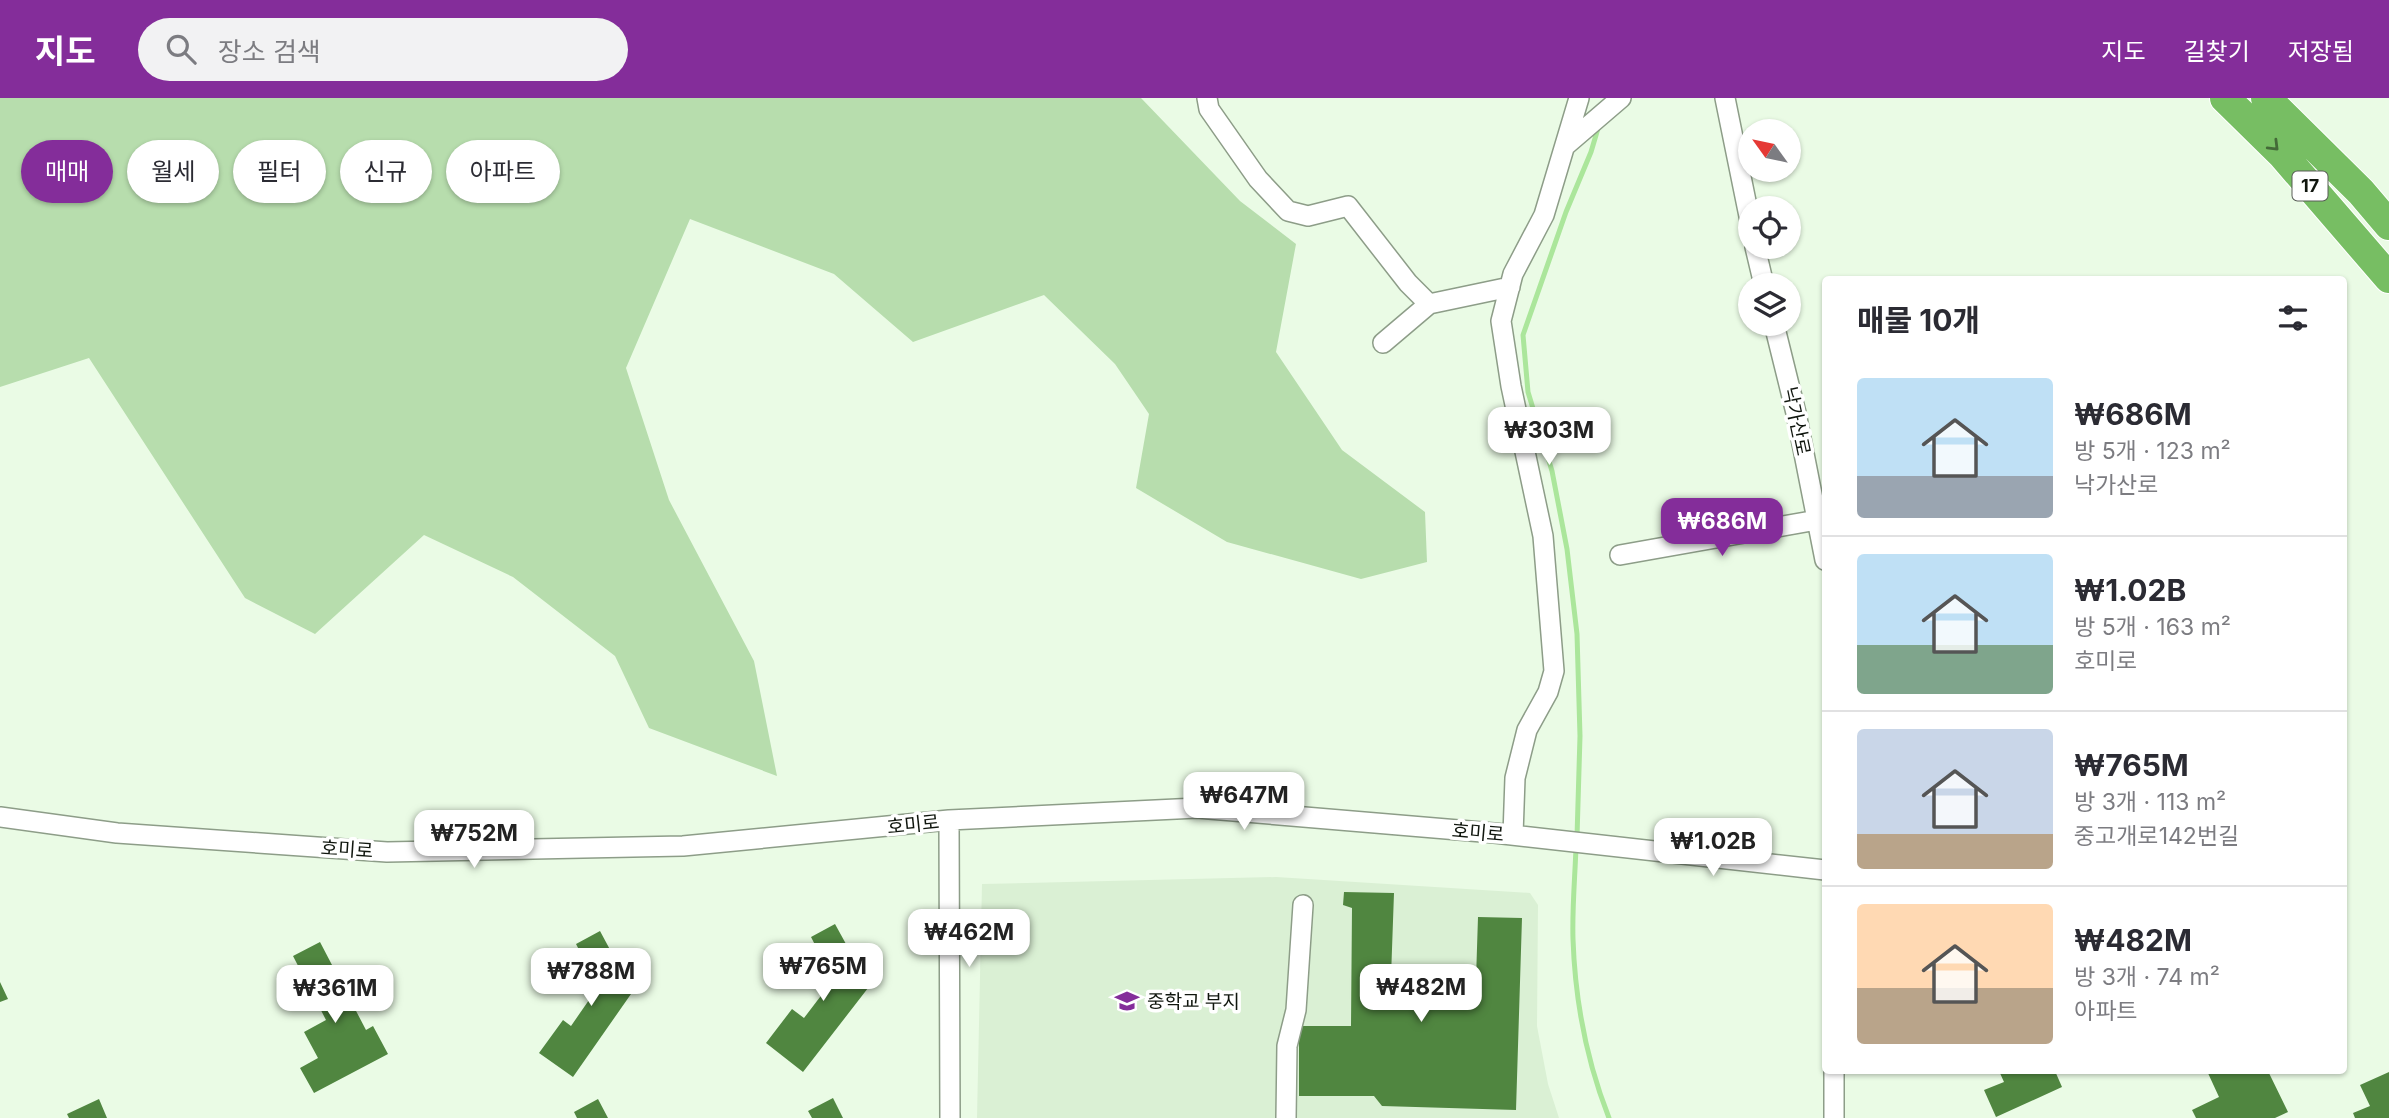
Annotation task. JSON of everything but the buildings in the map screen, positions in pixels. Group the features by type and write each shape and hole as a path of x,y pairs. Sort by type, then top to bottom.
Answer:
{"highway":[{"name":"17","path":"2225,98 2282,154 2389,278"},
{"name":"17","path":"2266,98 2361,192 2389,225"}],"street":[{"path":"1207,98 1209,109 1258,179 1288,211 1308,216 1348,206 1408,283 1429,304"},
{"path":"1513,835 1515,778 1527,730 1548,692 1555,671 1543,536 1511,386 1501,321 1513,274 1544,215 1579,98"},
{"path":"1564,146 1621,98"},
{"path":"1725,98 1745,196"},
{"path":"1383,343 1429,304 1510,287"},
{"name":"낙가산로","path":"1777,336 1796,413 1822,545"},
{"path":"1620,555 1817,520"},
{"name":"호미로","path":"0,817 117,833 387,852 683,846 948,820 1197,808 1513,835 1822,870"},
{"path":"948,820 950,1118"},
{"path":"1286,1118 1287,1046 1296,1010 1303,905"},
{"path":"1834,1074 1834,1118"}],"shaded area":[{"path":"1276,877 1530,893 1538,905 1537,1026 1548,1084 1559,1118 977,1118 982,884"}],"green space":[{"path":"0,98 1141,98 1240,201 1296,244 1276,352 1342,450 1425,512 1427,562 1361,579 1227,542 1136,488 1149,414 1115,364 1044,295 913,342 834,274 690,219 626,368 669,500 754,661 777,776 649,728 615,656 513,577 424,535 315,634 245,598 89,358 0,387"}],"waterway":[{"path":"1577,837 1580,736 1577,634 1567,549 1552,471 1528,392 1523,335 1599,125"},
{"path":"1576,847 1573,928 1576,984 1588,1053 1609,1118"}],"place":[{"name":"중학교 부지","path":"1127,1001"}]}
